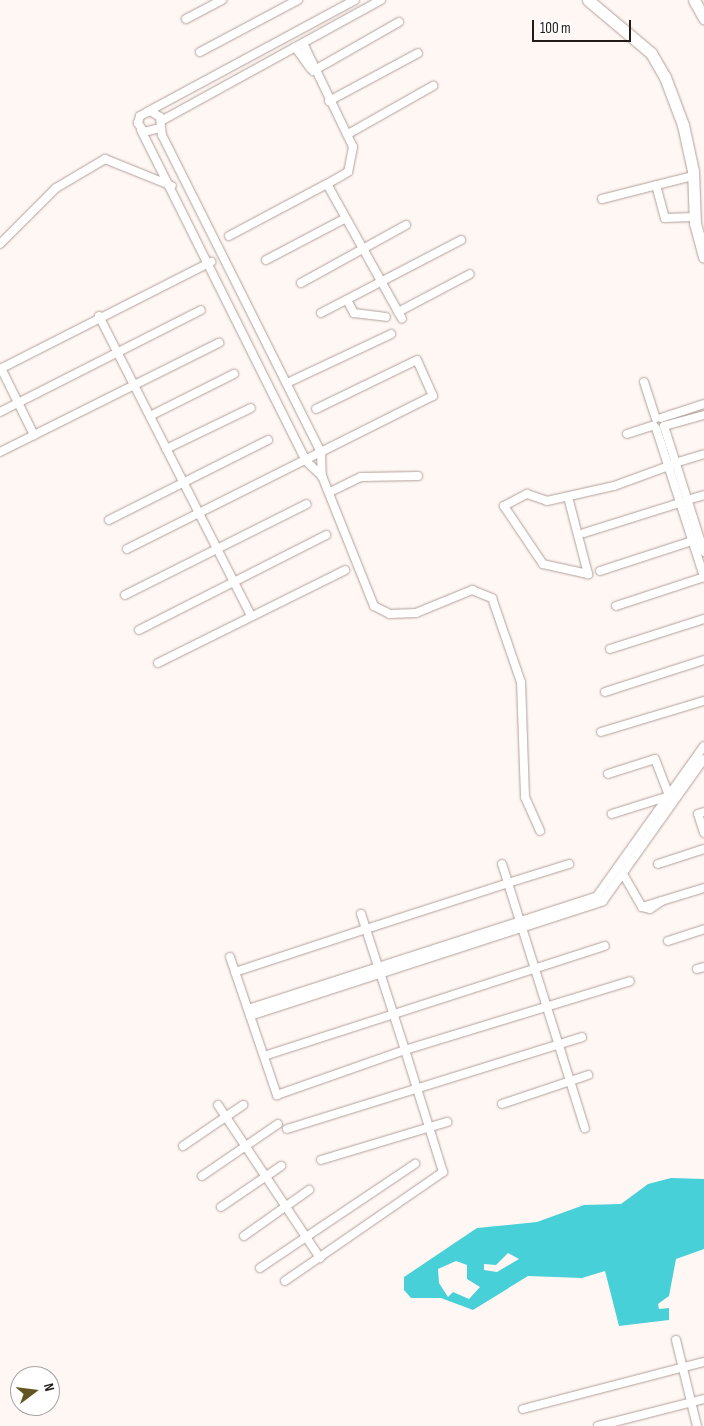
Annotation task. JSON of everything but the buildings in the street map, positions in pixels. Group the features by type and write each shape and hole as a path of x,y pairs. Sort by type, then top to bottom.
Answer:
{"street":[{"path":"186,19 222,0"},
{"path":"200,52 298,0"},
{"path":"355,0 147,112 139,119 141,130 211,262 306,461 322,476 330,492 374,606 390,614 416,613 472,590 492,598 521,682 525,797 540,831"},
{"path":"141,130 151,134 160,125 231,83 381,0"},
{"path":"588,0 652,53 683,125 693,176 694,218 704,257"},
{"path":"694,0 704,18"},
{"path":"313,71 399,22"},
{"path":"229,236 327,184 351,166 354,156 348,134 299,45 294,32"},
{"path":"329,101 418,53"},
{"path":"224,70 231,83"},
{"path":"348,134 433,86"},
{"path":"147,112 154,112 321,453 322,476"},
{"path":"0,244 56,188 105,159 172,186"},
{"path":"602,199 693,176"},
{"path":"327,184 400,316 470,274"},
{"path":"656,185 665,218 694,218"},
{"path":"266,260 346,218"},
{"path":"301,283 364,250 406,225"},
{"path":"321,313 382,283 461,240"},
{"path":"34,435 1,369 100,316 211,262"},
{"path":"347,300 354,313 386,317"},
{"path":"0,412 201,310"},
{"path":"100,316 250,614"},
{"path":"287,384 391,334"},
{"path":"0,452 219,343"},
{"path":"260,366 275,358"},
{"path":"127,549 433,396 417,360 316,409"},
{"path":"150,416 234,374"},
{"path":"644,382 684,501 704,552"},
{"path":"627,434 704,404"},
{"path":"166,449 251,408"},
{"path":"658,423 704,415"},
{"path":"109,520 268,440"},
{"path":"568,497 590,569 588,574 543,564 504,511 510,499 527,494 544,502 568,497 704,454"},
{"path":"330,492 361,477 418,476"},
{"path":"584,533 704,495"},
{"path":"125,595 307,504"},
{"path":"139,630 326,535"},
{"path":"600,571 699,539"},
{"path":"616,606 704,577 699,539"},
{"path":"158,663 250,614 345,570"},
{"path":"610,648 704,619"},
{"path":"605,692 704,660"},
{"path":"601,732 704,701"},
{"path":"521,925 600,894 704,746"},
{"path":"608,774 655,759 669,796"},
{"path":"249,1012 521,925 603,901 704,759"},
{"path":"612,814 669,796"},
{"path":"704,812 698,814 704,833"},
{"path":"658,864 704,849"},
{"path":"502,864 558,1045 586,1128"},
{"path":"235,972 366,928 569,864"},
{"path":"623,874 642,908 704,888"},
{"path":"285,1281 441,1176 442,1163 362,914"},
{"path":"668,941 704,928"},
{"path":"264,1056 605,946"},
{"path":"230,957 277,1095 405,1050 630,981"},
{"path":"287,1129 418,1090 582,1037"},
{"path":"502,1104 588,1075"},
{"path":"218,1105 320,1258"},
{"path":"182,1146 243,1106"},
{"path":"321,1160 447,1122"},
{"path":"202,1176 278,1124"},
{"path":"260,1268 415,1164"},
{"path":"221,1207 282,1166"},
{"path":"244,1236 309,1190"},
{"path":"676,1340 698,1426"},
{"path":"522,1409 704,1362"},
{"path":"598,1426 704,1399"}],"water":[{"path":"671,1178 704,1179 704,1249 676,1259 669,1296 658,1304 659,1309 669,1308 669,1320 619,1326 605,1271 582,1278 528,1276 473,1310 441,1298 411,1298 404,1290 404,1277 477,1228 537,1222 584,1205 621,1204 648,1184","holes":["508,1253 519,1259 497,1272 484,1270 484,1264 496,1265","456,1261 467,1265 467,1279 480,1287 469,1299 453,1292 448,1297 439,1283 438,1269"]}]}
